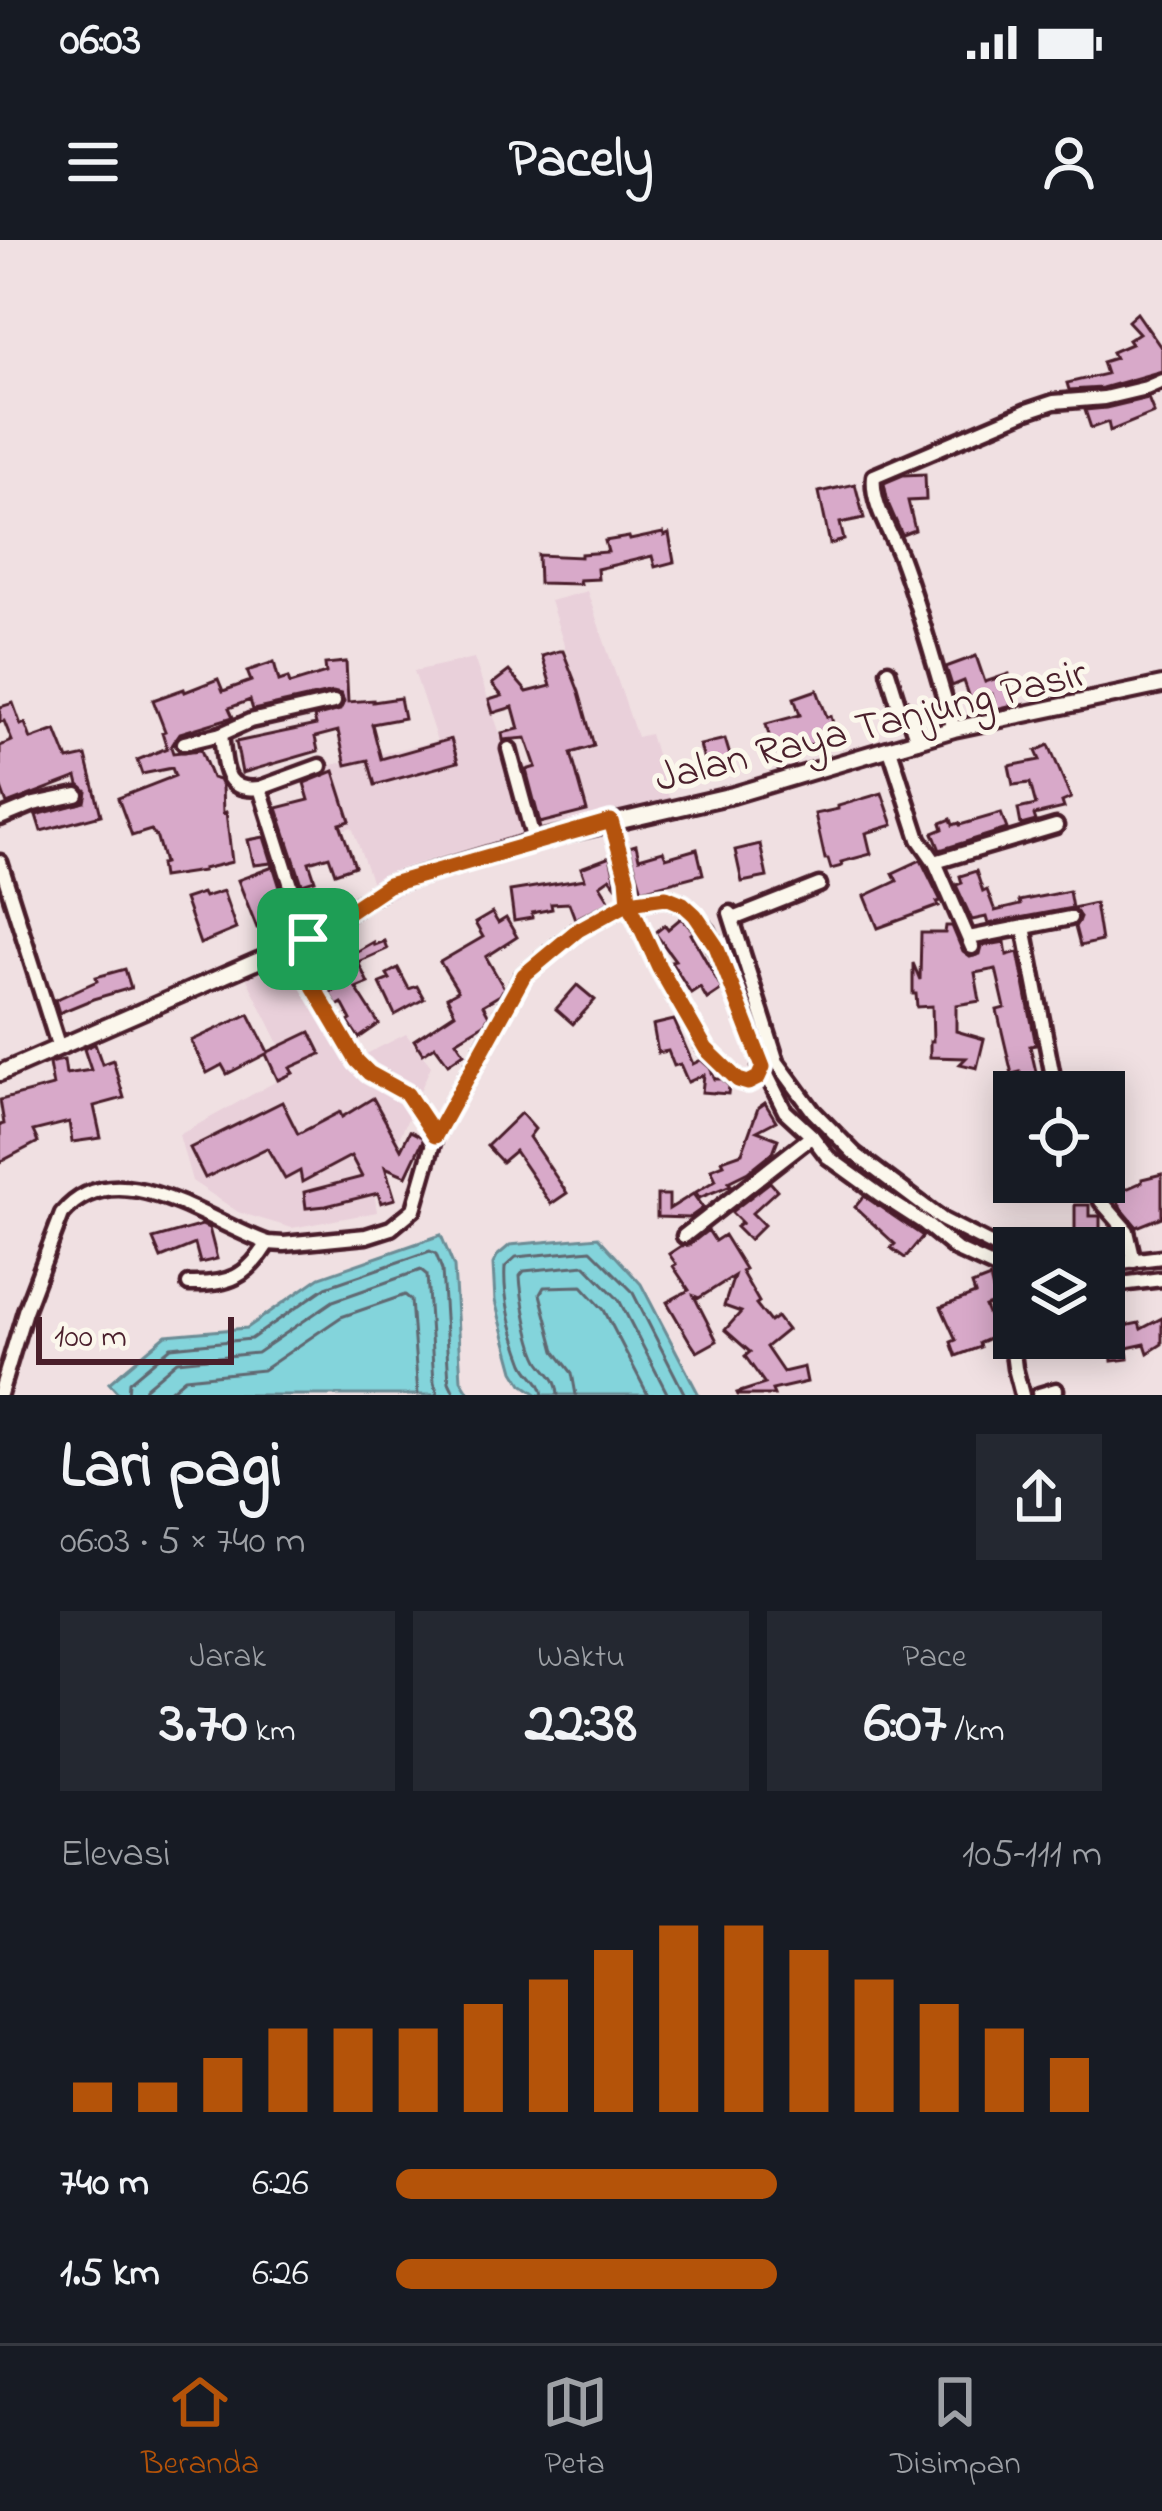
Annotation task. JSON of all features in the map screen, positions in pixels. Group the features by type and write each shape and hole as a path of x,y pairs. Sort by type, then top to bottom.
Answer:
{"street":[{"path":"954,729 899,554 885,524 874,476 1027,411 1054,402 1104,398 1162,380"},
{"path":"888,671 917,741"},
{"name":"Jalan Raya Tanjung Pasir","path":"0,1073 308,939 388,885 534,841 733,795 954,729 1162,686"},
{"path":"184,743 334,701"},
{"path":"221,734 227,776 245,790 320,766"},
{"path":"509,749 534,841"},
{"path":"890,749 920,839 970,942 1070,918"},
{"path":"260,788 308,939"},
{"path":"0,818 34,803 77,795"},
{"path":"611,821 629,899 659,967 706,1049 738,1080 748,1083 770,1065"},
{"path":"935,862 1057,826"},
{"path":"0,862 59,1048"},
{"path":"819,885 731,916 785,1111 828,1157 957,1250 993,1267"},
{"path":"0,1394 62,1214 84,1196 121,1187 175,1200 268,1243 366,1236 391,1228 415,1208 430,1128 524,975 578,930 629,899 666,897 695,915 716,946 770,1065 855,1154 943,1220 993,1245"},
{"path":"1024,927 1052,1071"},
{"path":"290,947 357,1061 407,1094 430,1128"},
{"path":"684,1236 812,1136"},
{"path":"1103,1203 1127,1231 1134,1261"},
{"path":"190,1284 213,1285 240,1275 268,1243"},
{"path":"1125,1262 1162,1257"},
{"path":"1125,1283 1162,1279"},
{"path":"1014,1359 1022,1395"},
{"path":"1039,1395 1056,1390"}],"shaded area":[{"path":"587,591 637,737 650,734 674,814 549,840 379,903 352,827 320,837 301,772 437,741 414,671 474,658 512,769 597,748 550,601"},
{"path":"303,950 364,1055 406,1034 431,1066 395,1148 371,1169 377,1212 292,1228 238,1212 192,1181 179,1135 293,1072 245,975"}],"water":[{"path":"441,1235 454,1267 461,1380 470,1395 120,1395 109,1383 166,1335 247,1328 320,1277"},
{"path":"598,1237 641,1284 699,1395 538,1395 522,1384 495,1301 493,1264 497,1256 510,1245"}],"building":[{"path":"1137,313 1162,349 1162,371 1102,388 1069,390 1067,383 1106,374 1102,362 1115,358 1112,352 1131,344 1128,340 1139,333 1128,321"},
{"path":"1148,398 1154,413 1110,431 1108,422 1091,428 1085,410"},
{"path":"925,474 926,500 908,501 915,530 902,535 884,483 903,475"},
{"path":"855,484 864,518 840,523 844,540 830,544 819,492"},
{"path":"669,534 674,562 655,567 652,556 597,569 598,579 579,580 580,584 539,583 538,555 581,557 608,552 605,541"},
{"path":"559,651 579,692 594,746 571,753 587,811 540,823 526,770 536,767 526,738 503,740 502,733 519,729 513,707 493,713 489,700 502,696 492,684 509,671 527,692 551,686 542,656"},
{"path":"976,656 985,682 1009,674 1017,704 996,709 992,694 971,701 964,681 952,686 946,667"},
{"path":"274,662 279,681 288,678 290,684 326,673 325,664 346,662 348,702 400,698 404,718 372,724 381,759 451,739 458,762 375,785 368,760 346,765 338,731 315,737 318,751 242,773 236,742 316,725 314,717 340,710 344,701 333,692 253,710 250,700 229,708 233,717 180,733 171,747 173,753 201,750 212,778 219,780 232,862 162,877 160,864 164,863 157,838 151,830 132,836 118,798 175,776 172,768 142,774 137,760 167,748 153,700 218,679 223,691 251,681 247,671"},
{"path":"817,690 837,738 774,754 766,724 800,715 794,698"},
{"path":"13,703 31,739 56,730 68,760 86,756 101,815 41,831 36,815 85,802 87,792 77,777 7,804 0,785 0,746 12,741 4,721 0,722 0,707"},
{"path":"725,739 734,769 708,776 700,745"},
{"path":"1049,745 1071,798 1062,802 1064,808 1034,815 1036,821 1021,825 1018,809 1036,805 1030,783 1013,785 1009,766 1040,760 1036,751"},
{"path":"334,771 350,821 340,824 355,866 335,873 329,856 309,862 315,880 302,884 277,808 309,800 304,783"},
{"path":"882,793 893,825 866,833 871,854 831,869 815,814"},
{"path":"1001,813 1007,829 940,850 933,833 943,829 941,823 951,819 953,825 960,825"},
{"path":"264,837 290,919 257,928 238,880 273,867 272,863 254,865 248,840"},
{"path":"760,844 767,877 742,882 735,850"},
{"path":"636,845 639,858 663,851 666,858 697,849 703,874 642,890 629,847"},
{"path":"610,857 617,887 610,878 600,885 610,901 575,919 569,903 551,904 552,909 514,921 510,891 585,879 581,868"},
{"path":"921,860 941,901 939,906 878,928 865,896 897,881 893,873"},
{"path":"976,871 995,911 1069,891 1072,908 988,924 986,917 972,920 956,885 962,883 960,876"},
{"path":"223,891 236,929 200,944 184,899"},
{"path":"1095,903 1101,941 1080,946 1075,927 1080,917 1073,908"},
{"path":"492,913 498,923 506,918 517,937 486,957 504,988 483,1005 489,1016 484,1024 456,1041 464,1053 448,1064 435,1046 423,1054 414,1040 455,1013 447,997 458,991 440,962 483,937 475,923"},
{"path":"681,918 694,932 722,989 707,999 700,987 691,993 655,933"},
{"path":"946,926 952,926 970,957 980,954 982,946 1005,942 1007,955 1018,952 1036,1045 1030,1046 1036,1071 1011,1071 997,1010 1005,1008 996,969 975,973 980,1001 956,1005 956,1031 984,1039 977,1068 960,1064 966,1058 930,1057 932,1006 917,1007 913,963 920,980 921,933 945,933"},
{"path":"341,936 350,955 373,942 384,941 387,949 358,962 368,983 356,988 379,1024 359,1038 342,1003 337,1006 329,993 340,988 326,961 314,967 306,952"},
{"path":"398,968 409,989 417,986 424,999 395,1015 380,983"},
{"path":"125,969 131,988 59,1013 55,1000 97,981 96,977"},
{"path":"577,985 595,1000 573,1024 556,1009"},
{"path":"249,1014 268,1052 310,1032 321,1054 290,1068 293,1073 278,1080 266,1054 227,1074 222,1065 207,1073 191,1041"},
{"path":"674,1020 693,1064 701,1060 715,1079 729,1086 728,1094 702,1092 704,1075 688,1082 668,1051 658,1053 653,1025"},
{"path":"95,1044 102,1064 113,1060 124,1098 94,1106 101,1138 72,1142 69,1122 33,1131 38,1142 0,1162 0,1125 4,1124 0,1100 53,1086 49,1064 53,1062 64,1060 66,1074 91,1070 84,1049"},
{"path":"373,1098 401,1149 410,1131 424,1138 406,1176 385,1167 395,1199 381,1203 378,1193 306,1208 304,1192 362,1177 351,1156 302,1182 300,1171 285,1179 267,1148 205,1178 190,1148 282,1102 298,1134 340,1112 342,1117"},
{"path":"765,1103 776,1121 757,1131 778,1139 773,1152 728,1182 731,1185 699,1198 696,1192 716,1180 711,1169 742,1153 758,1108"},
{"path":"521,1113 535,1129 529,1137 567,1193 551,1204 515,1151 502,1162 487,1146"},
{"path":"1162,1174 1162,1217 1137,1227 1119,1203 1125,1203 1125,1190"},
{"path":"770,1182 777,1190 752,1213 764,1225 749,1240 736,1227 742,1223 731,1212"},
{"path":"693,1194 703,1208 689,1218 657,1217 657,1195 669,1195 669,1209"},
{"path":"864,1196 923,1236 905,1258 855,1207"},
{"path":"1075,1205 1089,1205 1089,1216 1100,1216 1100,1227 1075,1227"},
{"path":"202,1225 209,1228 217,1259 200,1263 195,1244 161,1258 153,1239"},
{"path":"708,1230 715,1241 724,1235 745,1269 741,1271 756,1304 770,1322 777,1317 787,1330 766,1347 783,1372 804,1367 807,1382 772,1390 774,1395 738,1395 765,1384 745,1356 750,1352 725,1330 741,1312 724,1306 734,1276 699,1298 694,1296 717,1341 697,1352 689,1340 667,1302 689,1290 669,1254"},
{"path":"990,1278 993,1304 985,1307 993,1337 956,1356 951,1342 956,1340 941,1307 975,1294 972,1285"},
{"path":"1162,1318 1162,1344 1148,1353 1145,1344 1127,1348 1128,1359 1112,1361 1125,1359 1125,1326 1139,1323 1141,1329"}],"route":[{"path":"308,939 290,947 357,1061 407,1094 435,1136 524,975 578,930 629,902 666,897 683,904 708,931 763,1067 758,1078 748,1083 738,1080 706,1049 629,902 611,821 388,885 308,939"}]}
